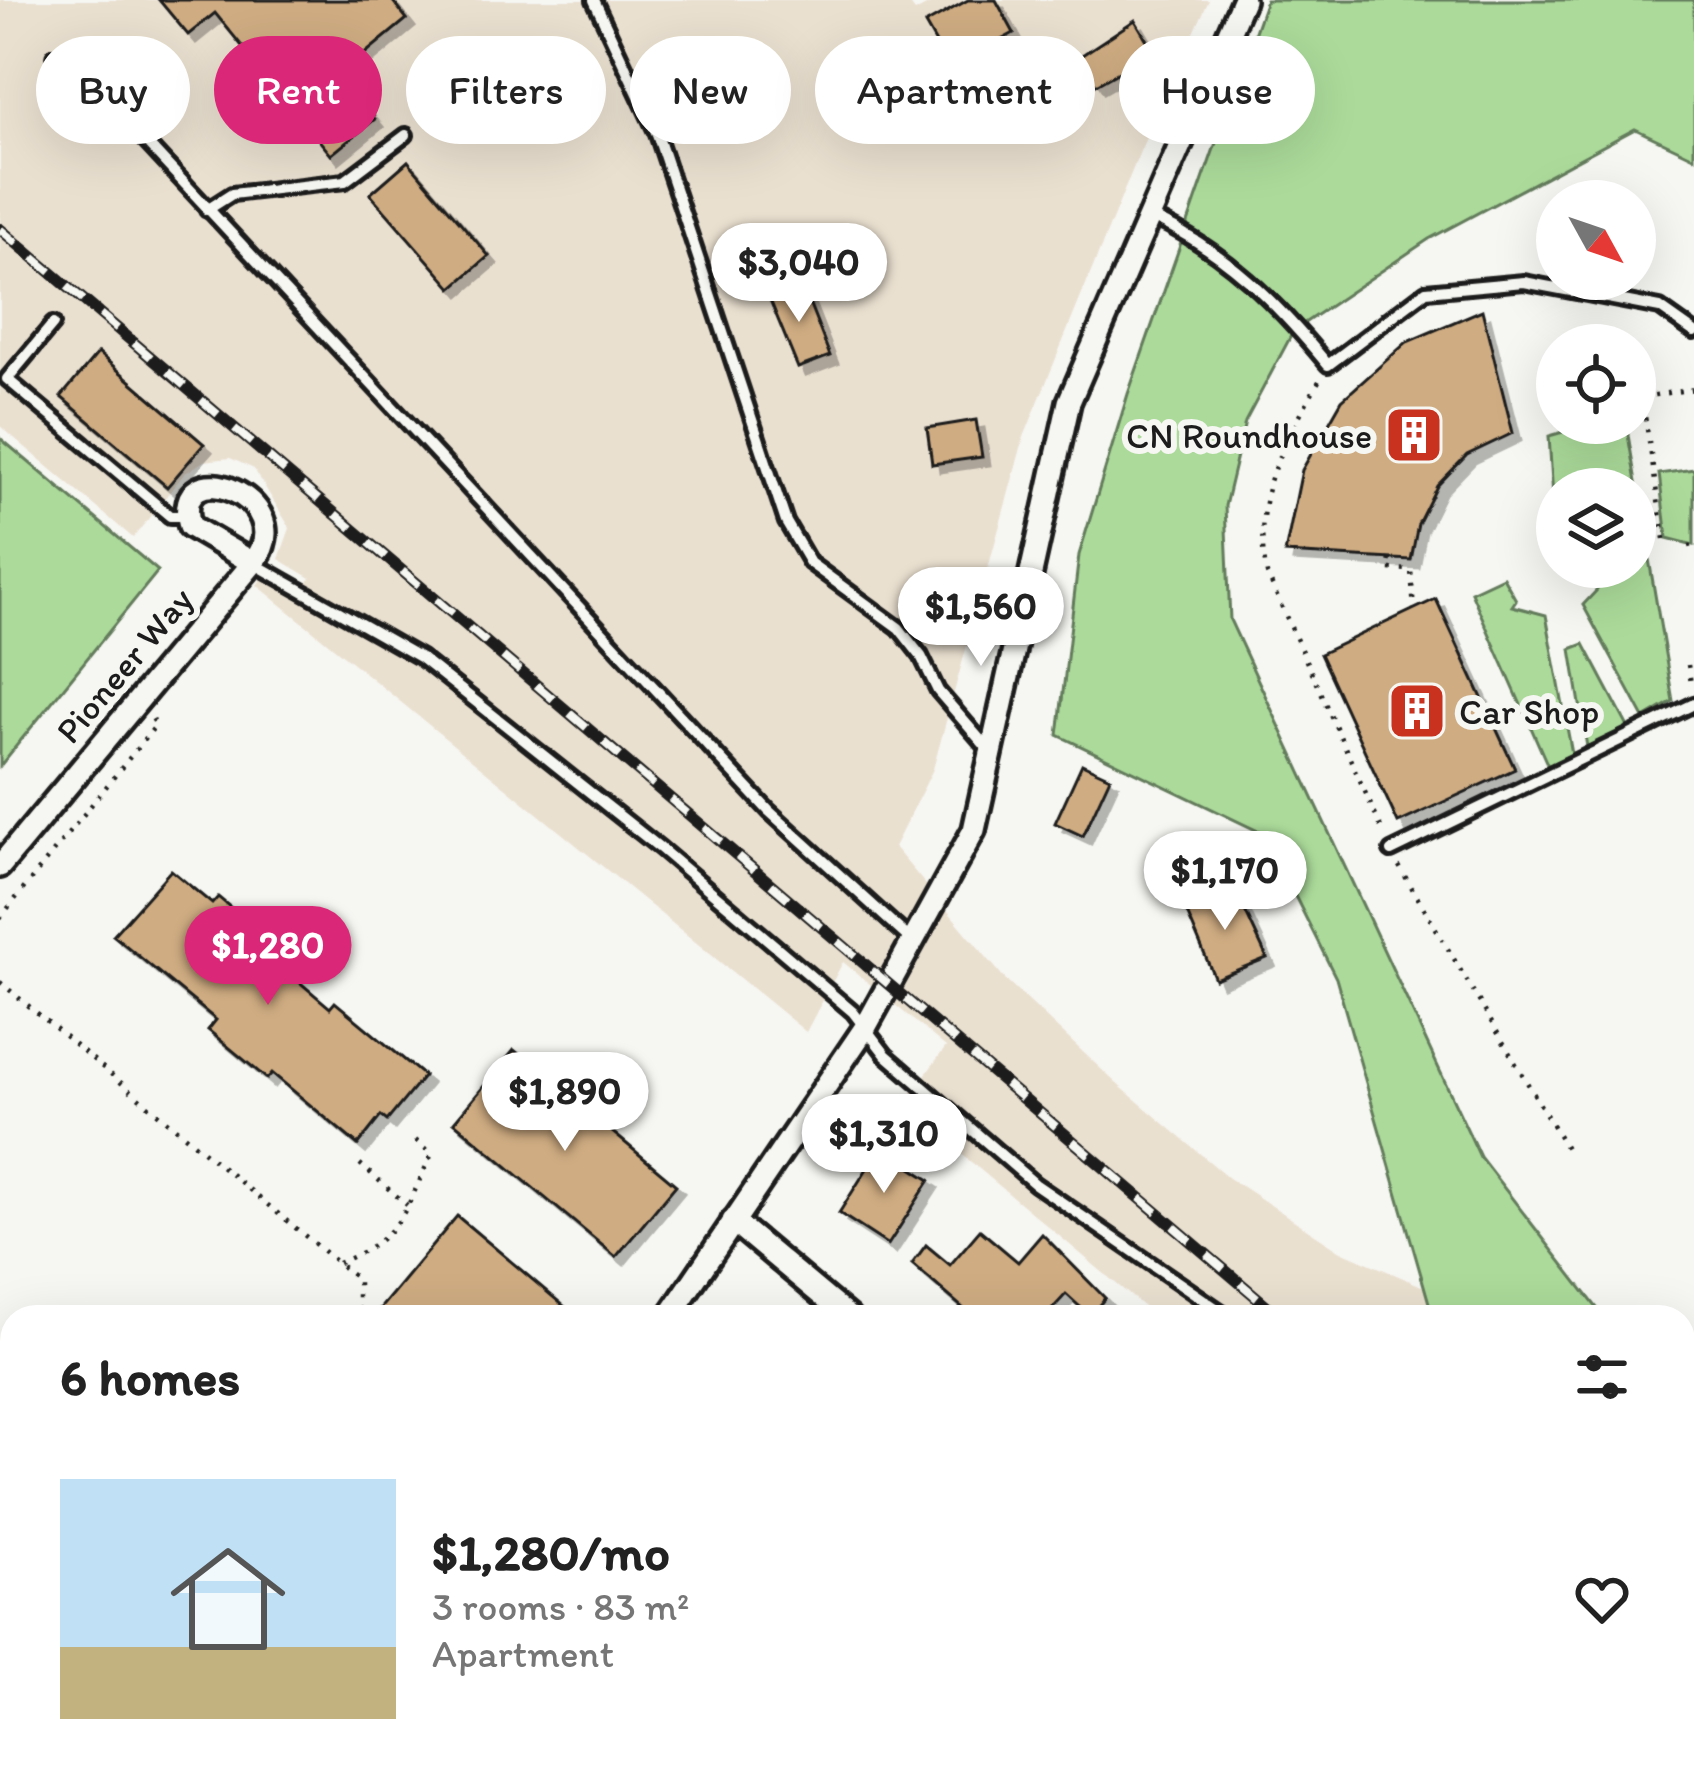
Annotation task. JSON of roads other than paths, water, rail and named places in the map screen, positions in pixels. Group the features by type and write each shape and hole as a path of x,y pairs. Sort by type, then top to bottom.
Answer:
{"street":[{"path":"676,1305 865,1028 974,830 1070,402 1243,0"},
{"path":"188,516 188,502 207,485 241,491 267,540 253,562"},
{"name":"Pioneer Way","path":"0,866 253,562 201,537 188,516"},
{"path":"733,1221 834,1305"}],"lane":[{"path":"594,0 657,134 786,522 810,563 898,628 921,656 938,691 991,753"},
{"path":"207,210 232,194 345,181 406,135"},
{"path":"147,144 769,812 914,944"},
{"path":"1152,218 1196,237 1253,281 1309,338 1328,365 1426,291 1465,287 1524,282 1660,308 1694,332"},
{"path":"53,324 7,379 170,516 188,516"},
{"path":"253,562 421,658 660,848 1035,1184 1211,1305"},
{"path":"1391,851 1694,704"}],"railway":[{"path":"0,229 1266,1305"}],"place":[{"name":"CN Roundhouse","path":"1414,435"},
{"name":"Car Shop","path":"1417,711"}]}
